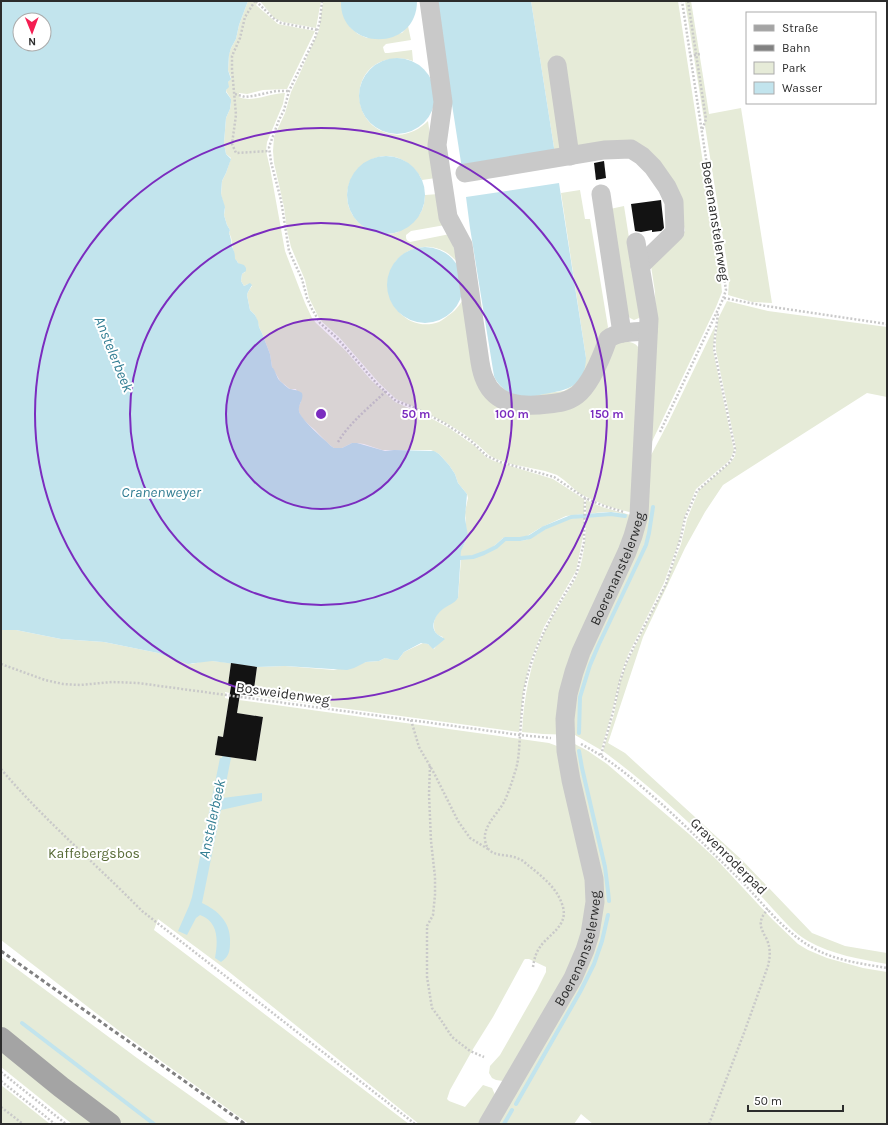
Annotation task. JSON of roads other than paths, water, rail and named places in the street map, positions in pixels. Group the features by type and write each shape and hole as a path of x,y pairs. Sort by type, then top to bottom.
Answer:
{"main road":[{"path":"1,1038 110,1124"}],"street":[{"path":"430,1 443,102 437,145 448,217 463,244 480,362 485,380 494,394 507,402 521,406 563,402 576,396 583,389 590,379 608,339 613,335 622,333 648,331"},
{"path":"557,65 570,156"},
{"path":"465,172 604,150 631,149 642,156 653,167 667,188 674,202 675,232 640,266"},
{"path":"601,194 622,333"},
{"name":"Boerenanstelerweg","path":"488,1124 573,978 590,934 595,902 594,878 571,780 566,751 565,719 574,672 581,652 627,552 639,515 648,319 636,242"}],"water":[{"name":"Cranenweyer","path":"1,1 248,1 239,25 236,39 229,55 228,70 231,79 228,82 229,87 226,92 231,99 231,102 226,118 224,143 226,154 231,159 222,181 221,194 225,207 224,215 230,230 229,233 235,253 235,259 246,268 246,271 242,274 241,281 244,286 250,283 252,285 247,295 250,310 258,321 270,354 272,367 286,387 302,393 299,409 300,415 318,434 334,448 342,448 352,443 357,443 385,451 434,451 439,454 449,465 455,474 458,483 467,494 465,518 468,536 461,551 458,598 455,602 440,611 434,621 435,631 438,635 445,639 433,649 428,644 421,643 404,652 398,660 385,658 379,661 366,662 347,670 285,666 257,667 212,661 188,664 158,653 104,642 61,639 16,630 1,630"},
{"path":"341,1 417,1 414,18 405,30 392,37 378,39 364,37 352,29 344,17"},
{"path":"436,1 531,1 555,154 462,169"},
{"path":"389,58 405,58 418,64 429,75 435,88 433,111 418,128 405,134 389,134 376,128 361,111 359,104 359,88 365,75 382,60"},
{"path":"386,156 401,159 414,167 422,180 425,195 422,210 414,223 401,231 386,234 371,231 358,223 350,210 347,195 350,180 358,167 371,159"},
{"path":"559,183 586,358 585,367 583,375 579,381 568,388 561,391 521,397 511,394 503,388 494,376 466,197"},
{"path":"425,247 440,250 452,258 460,270 463,285 460,300 452,312 440,320 425,323 410,320 398,312 390,300 387,285 390,270 398,258 410,250"},
{"name":"Anstelerbeek","path":"225,738 231,746 229,757 231,758 223,798 262,793 262,801 221,810 202,903 214,910 223,918 230,935 229,951 226,958 221,962 215,958 217,939 214,927 206,918 200,915 196,918 187,935 178,931 192,897"}],"waterway":[{"path":"579,733 580,697 590,665 646,545 653,507"},
{"path":"460,558 473,557 484,553 496,547 505,539 530,537 544,528 571,517 611,514 625,516"},
{"path":"579,751 605,867 609,901"},
{"path":"516,1104 580,992 594,964 602,941 608,915"},
{"path":"22,1023 154,1124"},
{"path":"504,1124 512,1110"}],"railway":[{"path":"1,951 245,1124"}],"park label":[{"name":"Kaffebergsbos","path":"94,853"}]}
